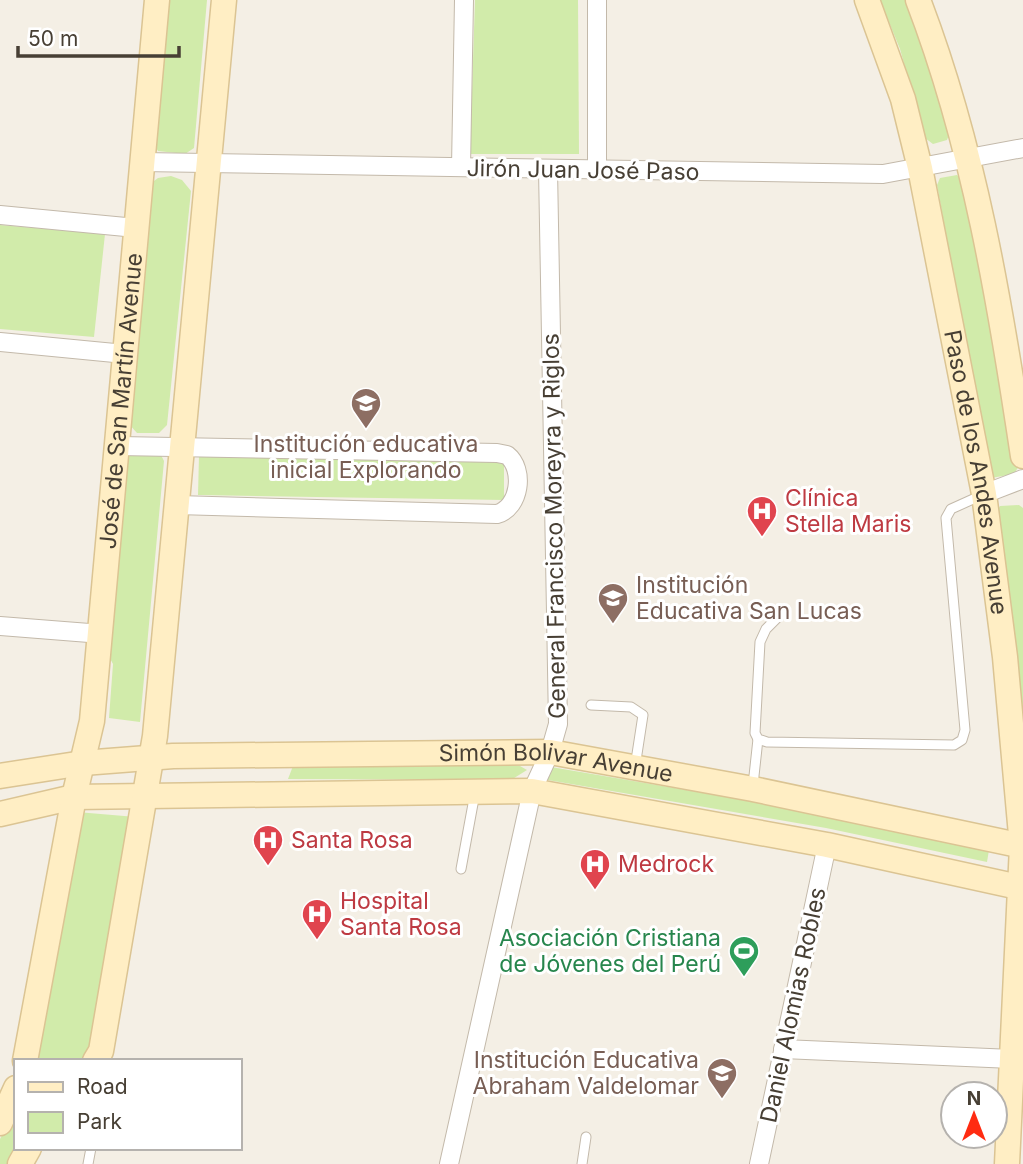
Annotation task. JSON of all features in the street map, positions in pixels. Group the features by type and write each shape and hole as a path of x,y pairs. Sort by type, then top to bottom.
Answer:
{"main road":[{"name":"José de San Martín Avenue","path":"25,1059 74,797 92,721 119,446 124,354 157,0"},
{"path":"96,1059 101,1051 151,758 183,448 224,0"},
{"name":"Paso de los Andes Avenue","path":"867,0 903,99 920,168 1014,659 1023,846 1007,1164"},
{"path":"918,0 948,83 968,159 1007,345 1023,456"},
{"name":"Simón Bolivar Avenue","path":"0,776 83,763 151,758 550,752 753,789 1023,846"},
{"name":"Simón Bolivar Avenue","path":"0,814 74,797 532,792 827,845 1022,888"},
{"path":"0,1123 14,1092"}],"street":[{"path":"461,167 464,0"},
{"path":"597,0 597,170"},
{"name":"Jirón Juan José Paso","path":"141,162 883,174 1023,148"},
{"name":"General Francisco Moreyra y Riglos","path":"449,1164 532,792 550,752 558,723 548,169"},
{"path":"0,215 136,228"},
{"path":"0,342 124,354"},
{"path":"119,446 507,455 515,467 517,500 505,512 497,514 177,505"},
{"path":"984,494 1023,479"},
{"path":"0,626 102,634"},
{"name":"Daniel Alomias Robles","path":"759,1164 827,845"},
{"path":"783,1049 1012,1059"}],"lane":[{"path":"758,738 767,742 950,746 962,740 965,730 946,518 951,509 984,494"},
{"path":"753,789 758,738 755,733 760,642 766,629 783,611"},
{"path":"591,705 631,707 643,715 635,768"},
{"path":"461,869 476,792"},
{"path":"582,1164 586,1137"}],"green space":[{"path":"167,0 207,0 194,148 185,154 158,151 154,144"},
{"path":"475,0 578,0 579,154 470,154"},
{"path":"880,0 909,0 951,130 947,140 933,144 925,138 900,49"},
{"path":"957,175 962,180 1019,466 1014,474 991,478 937,185 940,178"},
{"path":"171,176 182,180 191,191 167,425 159,433 137,433 129,424 150,184 158,178"},
{"path":"0,225 105,234 94,337 0,329"},
{"path":"133,451 159,451 164,461 140,722 109,718 113,664 106,651 126,457"},
{"path":"199,456 504,461 504,500 198,495"},
{"path":"1019,505 1023,508 1023,759 996,512 1000,506"},
{"path":"293,766 520,766 527,770 511,780 288,779"},
{"path":"551,767 827,814 989,850 987,862 826,828 542,779"},
{"path":"77,812 136,817 91,1053 86,1059 32,1059"},
{"path":"14,1111 16,1150 8,1164 0,1164 0,1139"}],"place":[{"name":"Institución educativa inicial Explorando","path":"366,430"},
{"name":"Clínica Stella Maris","path":"762,538"},
{"name":"Institución Educativa San Lucas","path":"613,625"},
{"name":"Santa Rosa","path":"268,867"},
{"name":"Medrock","path":"595,891"},
{"name":"Hospital Santa Rosa","path":"317,941"},
{"name":"Asociación Cristiana de Jóvenes del Perú","path":"744,978"},
{"name":"Institución Educativa Abraham Valdelomar","path":"722,1100"}]}
